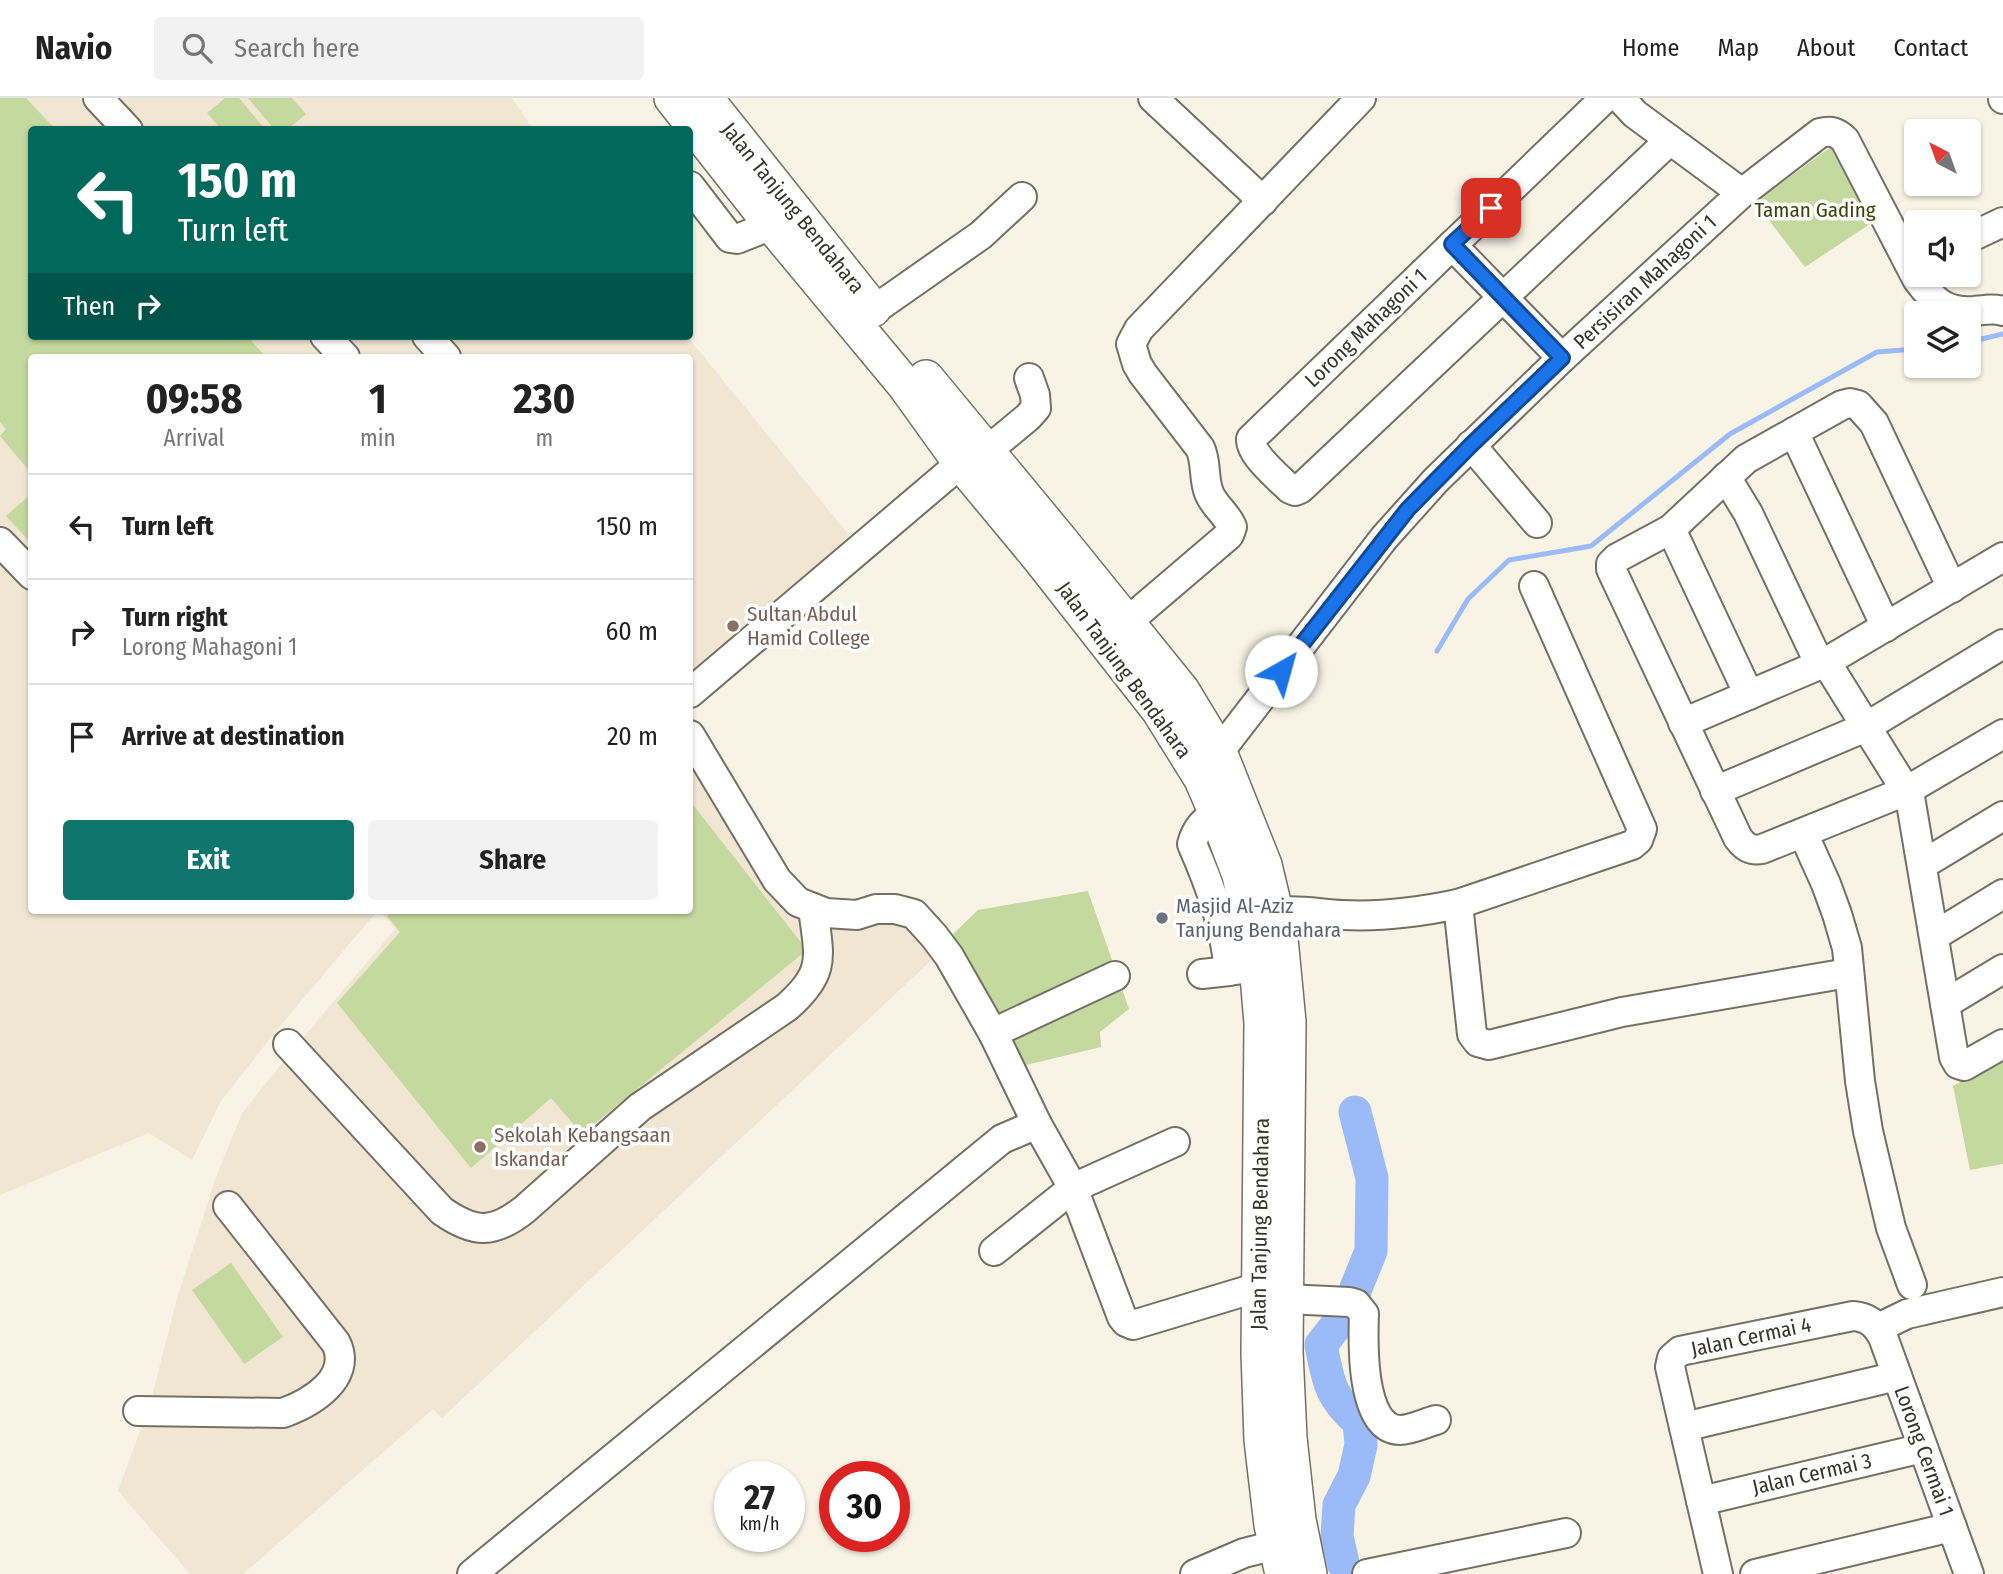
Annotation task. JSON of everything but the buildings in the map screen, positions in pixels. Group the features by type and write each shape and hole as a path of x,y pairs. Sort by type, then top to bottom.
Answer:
{"main road":[{"name":"Jalan Tanjung Bendahara","path":"689,106 772,225 905,385 1126,622 1182,691 1219,752 1265,865 1282,947 1288,1022 1273,1293 1259,1353 1262,1440 1272,1525 1280,1560"},
{"name":"Jalan Tanjung Bendahara","path":"689,106 874,310 921,372 1047,567 1158,710 1202,779 1217,814 1240,875 1256,952 1229,971 1262,1023 1273,1293 1285,1352 1289,1438 1298,1520 1309,1574"}],"street":[{"path":"98,98 124,126"},
{"path":"1153,98 1262,201"},
{"path":"1126,622 1228,535 1232,527 1208,491 1205,462 1200,448 1137,364 1131,344 1139,329 1361,98"},
{"name":"Lorong Mahagoni 1","path":"1503,297 1300,489 1290,489 1254,451 1251,439 1605,98"},
{"path":"1620,98 1634,114 1742,193"},
{"name":"Persisiran Mahagoni 1","path":"1219,752 1408,509 1562,358 1742,193 1820,133 1837,132 1845,140 1904,247"},
{"path":"1503,297 1670,140"},
{"path":"693,190 730,238 737,239 772,225"},
{"path":"874,310 981,235 1022,197"},
{"path":"1981,232 2003,222"},
{"path":"1452,244 1562,358"},
{"path":"1923,287 1940,304 1951,310 1962,312 1996,309 2003,312"},
{"path":"329,340 342,354"},
{"path":"431,340 443,354"},
{"path":"693,691 974,457 1028,417 1036,408 1029,378"},
{"path":"1952,588 1874,423 1858,405 1850,403 1746,459 1671,529 1617,558 1611,564 1611,572 1715,791 1738,838 1748,849 1762,849 1906,791 2003,734"},
{"path":"1794,432 1886,627"},
{"path":"1471,445 1537,523"},
{"path":"1726,477 1748,513 1823,664 1866,727 1912,805 1954,1057 1958,1065 1964,1066 2003,1044"},
{"path":"1671,529 1749,695"},
{"path":"0,542 28,571"},
{"path":"1683,723 1823,664 2003,557"},
{"path":"1276,912 1377,916 1458,904 1632,845 1641,835 1642,829 1534,586"},
{"path":"1715,791 1866,727 2003,644"},
{"path":"693,741 777,880 798,902 826,913 857,915 876,909 895,909 914,914 949,956 993,1033 1037,1124 1073,1188 1126,1322 1133,1325 1273,1293 1352,1303 1364,1314 1365,1373 1375,1410 1390,1427 1398,1430 1436,1420"},
{"path":"1922,865 2003,816"},
{"path":"1803,833 1838,914 1847,948 1860,1081 1868,1131 1891,1228 1912,1285"},
{"path":"1934,936 2003,894"},
{"path":"1458,904 1472,1034 1478,1042 1489,1045 1622,1012 1848,973"},
{"path":"288,1044 442,1211 466,1226 489,1229 501,1226 519,1214 640,1107 798,997 818,967 813,908"},
{"path":"1945,1004 2003,969"},
{"path":"993,1033 1115,976"},
{"path":"472,1574 1002,1139 1037,1124"},
{"path":"995,1251 1073,1188 1175,1142"},
{"path":"138,1411 283,1413 302,1406 318,1395 338,1370 341,1353 336,1343 228,1206"},
{"path":"1878,1328 1907,1314 2003,1292"},
{"name":"Jalan Cermai 4","path":"1718,1574 1670,1367 1672,1358 1680,1351 1853,1316 1863,1317 1878,1328"},
{"name":"Lorong Cermai 1","path":"1878,1328 1969,1574"},
{"path":"1684,1427 1897,1376"},
{"name":"Jalan Cermai 3","path":"1701,1501 1923,1448"},
{"path":"1755,1574 1952,1527"},
{"path":"1367,1574 1423,1568 1566,1533"},
{"path":"1195,1574 1244,1553 1280,1560"}],"shaded area":[{"name":"Sultan Abdul Hamid College","path":"0,98 512,98 531,126 28,126 28,340 690,340 862,551 693,699 693,354 28,354 28,914 375,914 221,1101 192,1160 149,1133 0,1195"},
{"name":"Sekolah Kebangsaan Iskandar","path":"693,755 786,902 896,914 938,954 442,1418 433,1409 243,1574 190,1574 118,1491 151,1401 176,1302 215,1180 242,1113 395,929 382,914 693,914"}],"green space":[{"path":"0,98 26,98 52,126 28,126 28,340 251,340 263,354 28,354 28,469 0,436 6,429 0,422"},
{"path":"225,98 239,98 262,126 218,126 207,113"},
{"path":"248,98 292,98 306,114 292,126 271,126"},
{"name":"Taman Gading","path":"1831,147 1873,222 1805,267 1755,202"},
{"path":"28,497 28,540 6,516"},
{"path":"693,805 807,950 582,1134 551,1098 471,1168 337,1003 400,932 387,916 693,914"},
{"path":"1088,891 1129,1009 1100,1032 1101,1047 1022,1066 950,937 978,910"},
{"path":"2003,1059 2003,1164 1970,1170 1953,1086"},
{"path":"231,1263 283,1337 244,1364 192,1290"}],"waterway":[{"path":"1981,339 2003,334"},
{"path":"1437,651 1468,599 1509,560 1591,546 1730,434 1877,352 1904,350"},
{"path":"1343,1563 1337,1536 1339,1505 1354,1476 1361,1445 1359,1422 1336,1397 1321,1345 1350,1308 1371,1251 1372,1178 1355,1112"}],"place":[{"name":"Sultan Abdul Hamid College","path":"733,626"},
{"name":"Masjid Al-Aziz Tanjung Bendahara","path":"1162,918"},
{"name":"Sekolah Kebangsaan Iskandar","path":"480,1147"}],"route":[{"path":"1281,671 1408,509 1562,358 1452,244 1491,208"}]}
